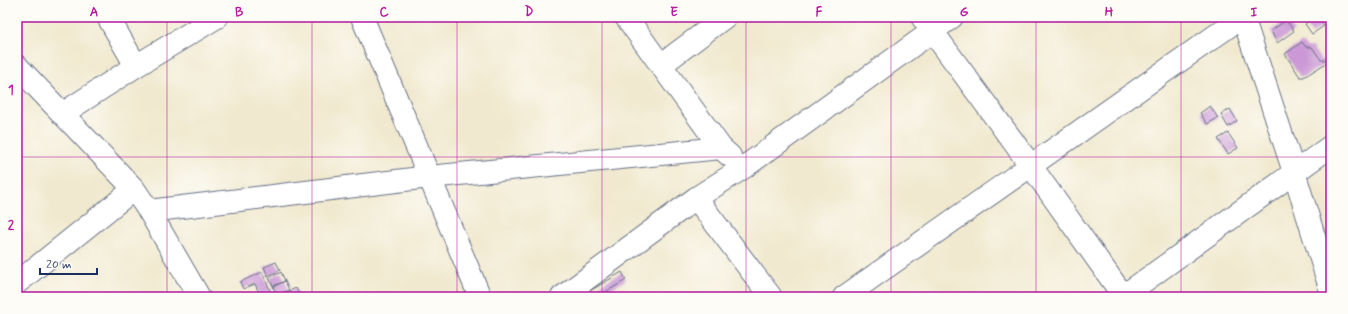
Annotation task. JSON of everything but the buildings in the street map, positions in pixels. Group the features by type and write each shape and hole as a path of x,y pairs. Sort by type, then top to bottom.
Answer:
{"street":[{"path":"108,17 136,66"},
{"path":"62,114 136,66 217,17"},
{"path":"362,17 408,122 428,177 480,297"},
{"path":"626,17 722,148 743,168"},
{"path":"661,65 725,17"},
{"path":"562,297 696,198 743,168 927,24 952,17"},
{"path":"844,297 1243,17 1331,291"},
{"path":"927,24 1031,166 1123,297 1331,146"},
{"path":"17,66 134,189 149,210 199,297"},
{"path":"149,210 428,177 722,148"},
{"path":"17,283 134,189"},
{"path":"696,198 771,297"}]}
